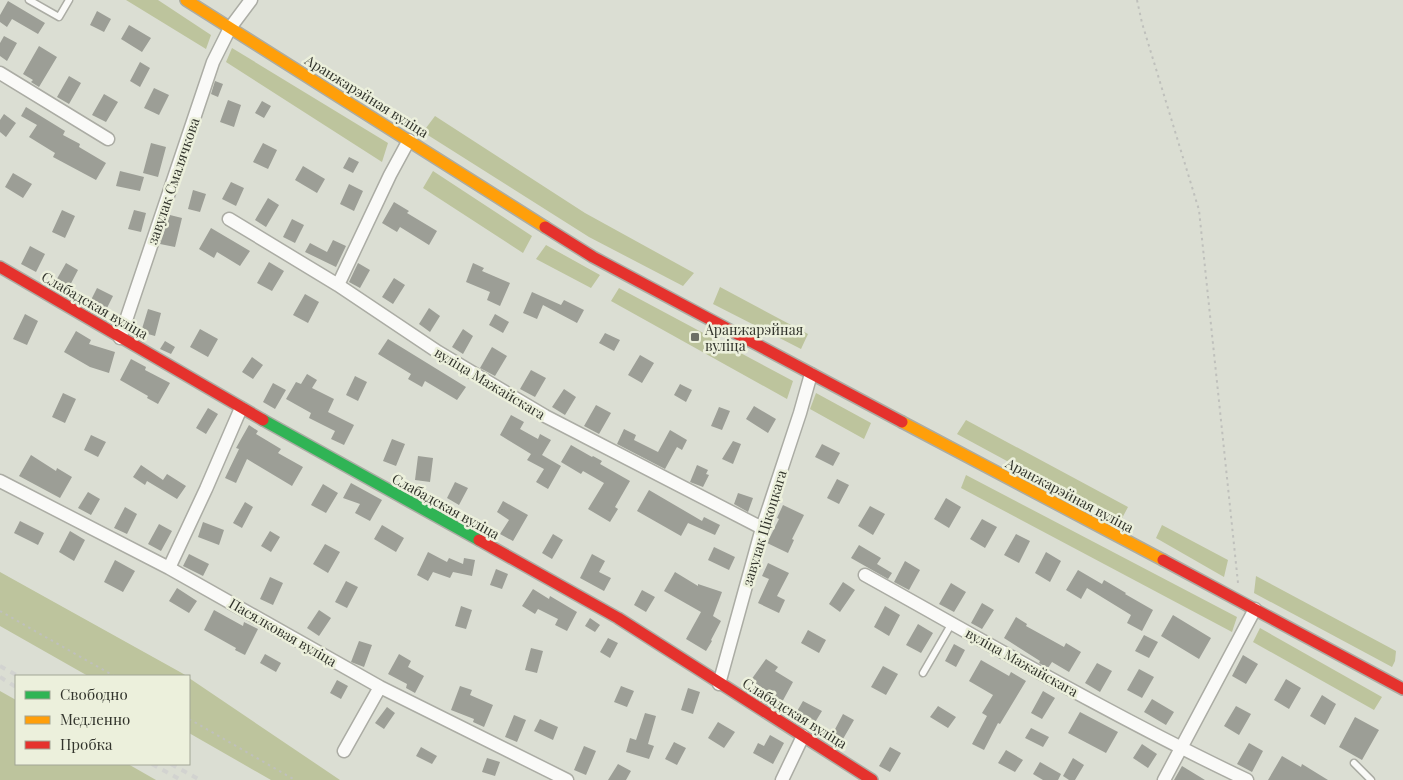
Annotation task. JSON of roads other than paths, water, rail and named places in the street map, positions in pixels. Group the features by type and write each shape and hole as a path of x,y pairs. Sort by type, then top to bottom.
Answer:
{"main road":[{"name":"Аранжарэйная вуліца","path":"186,0 593,256 1403,689"},
{"name":"Слабадская вуліца","path":"0,267 241,408 618,618 872,780"}],"street":[{"name":"завулак Смалячкова","path":"120,338 212,62 230,28 251,0"},
{"path":"0,73 108,139"},
{"path":"338,285 390,174 409,140"},
{"name":"вуліца Мажайскага","path":"229,219 338,285 438,352 545,416 762,528"},
{"name":"завулак Цікоцкага","path":"719,684 762,528 811,374"},
{"path":"169,568 241,408"},
{"name":"Пасялковая вуліца","path":"0,481 169,568 380,687 567,780"},
{"name":"вуліца Мажайскага","path":"865,575 1180,748 1247,780"},
{"path":"1164,780 1255,609"},
{"path":"344,751 380,687"},
{"path":"782,780 803,736"}],"lane":[{"path":"29,0 59,17 69,0"},
{"path":"923,673 952,623"},
{"path":"1354,763 1371,780"}],"railway":[{"path":"0,666 16,675"},
{"path":"0,677 15,686"},
{"path":"154,765 181,780"},
{"path":"173,765 200,780"}],"place":[{"name":"Аранжарэйная вуліца","path":"695,337"}]}
